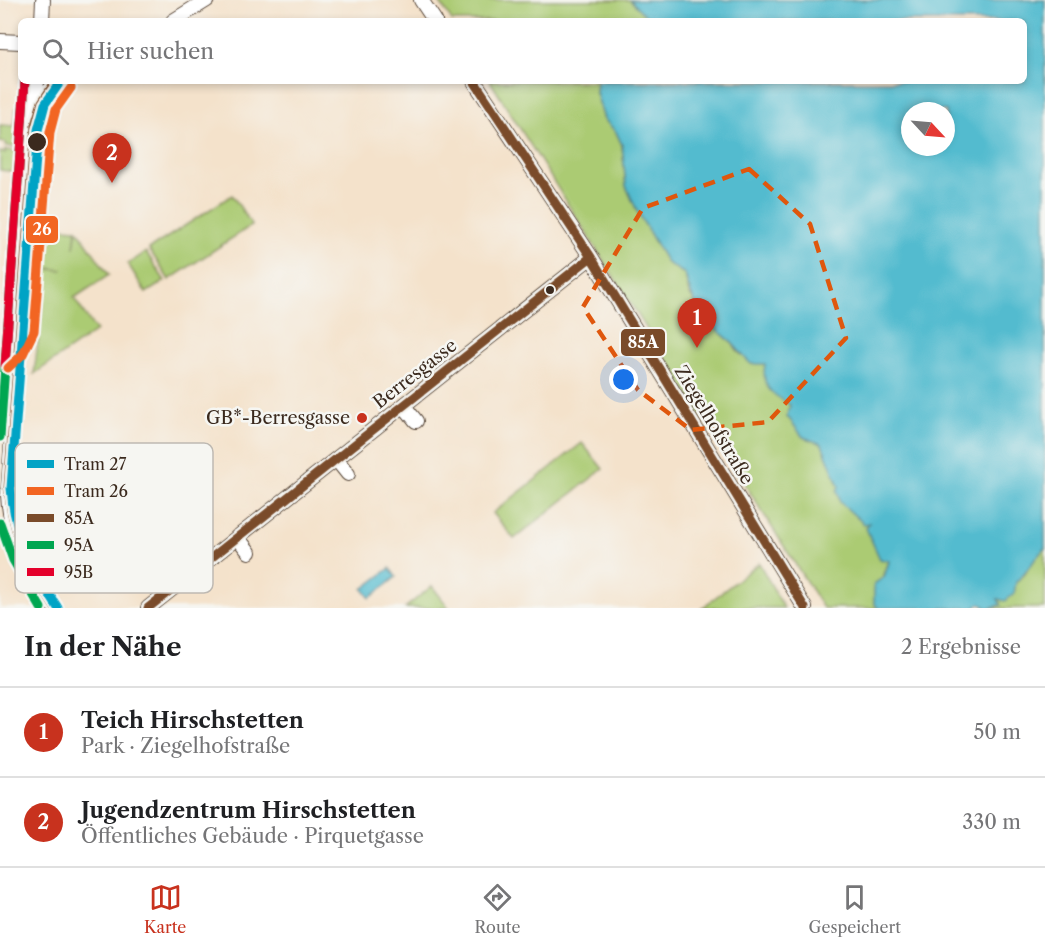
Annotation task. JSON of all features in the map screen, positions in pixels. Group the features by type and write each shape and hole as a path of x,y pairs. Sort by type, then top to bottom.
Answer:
{"street":[{"path":"42,18 43,0"},
{"path":"178,18 207,0"},
{"path":"421,0 433,18"},
{"path":"0,41 18,42"},
{"path":"15,534 4,503 9,475 37,84"},
{"path":"34,132 39,108 55,84"},
{"name":"Ziegelhofstraße","path":"476,84 591,257 643,356 805,608"},
{"name":"Berresgasse","path":"213,556 591,257"},
{"path":"0,365 17,367"},
{"path":"404,406 416,421"},
{"path":"336,459 348,474"},
{"path":"237,537 249,552"},
{"path":"46,593 55,608"},
{"name":"Berresgasse","path":"148,608 167,593"}],"highlighted area":[{"path":"749,169 810,224 846,338 768,422 691,430 638,390 583,307 643,208"}],"green space":[{"path":"438,0 630,0 648,18 450,18"},
{"path":"492,84 597,84 596,93 604,119 616,132 622,145 626,186 638,213 667,263 685,274 689,294 714,327 731,342 740,354 765,364 791,405 803,437 822,443 839,486 870,523 889,561 874,603 878,608 823,608"},
{"path":"16,109 21,110 18,147 5,146 6,143 0,142 0,125 15,126"},
{"path":"5,150 18,151 16,172 0,170 0,152 5,153"},
{"path":"232,195 252,225 169,280 149,249"},
{"path":"51,227 76,229 74,248 77,229 109,275 74,298 96,331 34,374 47,269 63,270 47,268"},
{"path":"146,252 165,281 146,293 128,264"},
{"path":"582,443 603,469 514,539 493,513"},
{"path":"1045,548 1045,608 988,608 1000,605 997,598 1025,574 1032,561"},
{"path":"759,563 784,608 702,608"},
{"path":"432,586 449,608 405,608"}],"water":[{"path":"630,0 1045,0 1045,548 1016,582 1014,594 1005,601 998,599 1001,605 988,608 980,604 974,608 878,608 874,603 874,584 884,577 889,561 880,559 866,528 869,523 864,524 840,502 837,491 839,486 822,444 803,437 787,416 790,405 766,385 765,364 751,364 714,327 695,303 685,274 667,263 638,213 626,186 622,145 616,132 604,119 596,93 597,84 1027,84 1027,18 648,18"},
{"path":"390,568 396,577 370,598 363,589"}],"tram line":[{"name":"27","path":"15,516 11,488 38,130 45,104 59,84"},
{"name":"26","path":"8,368 23,354 34,331 50,132 56,109 71,88"},
{"path":"0,369 8,377 13,387 16,409"},
{"name":"27","path":"49,593 58,608"}],"transit line":[{"name":"95A","path":"0,437 25,84"},
{"name":"95B","path":"5,366 25,84"},
{"name":"85A","path":"15,527 8,487 35,125 42,102 54,84"},
{"name":"85A","path":"476,84 591,257 805,608"},
{"name":"85A","path":"213,556 591,257"},
{"name":"95A","path":"0,523 15,563"},
{"name":"95A","path":"32,593 41,608"},
{"name":"85A","path":"46,593 55,608"},
{"name":"85A","path":"148,608 167,593"}],"place":[{"name":"Jugendzentrum Hirschstetten","path":"112,183"},
{"name":"Teich Hirschstetten","path":"697,348"},
{"name":"GB*-Berresgasse","path":"362,418"}]}
